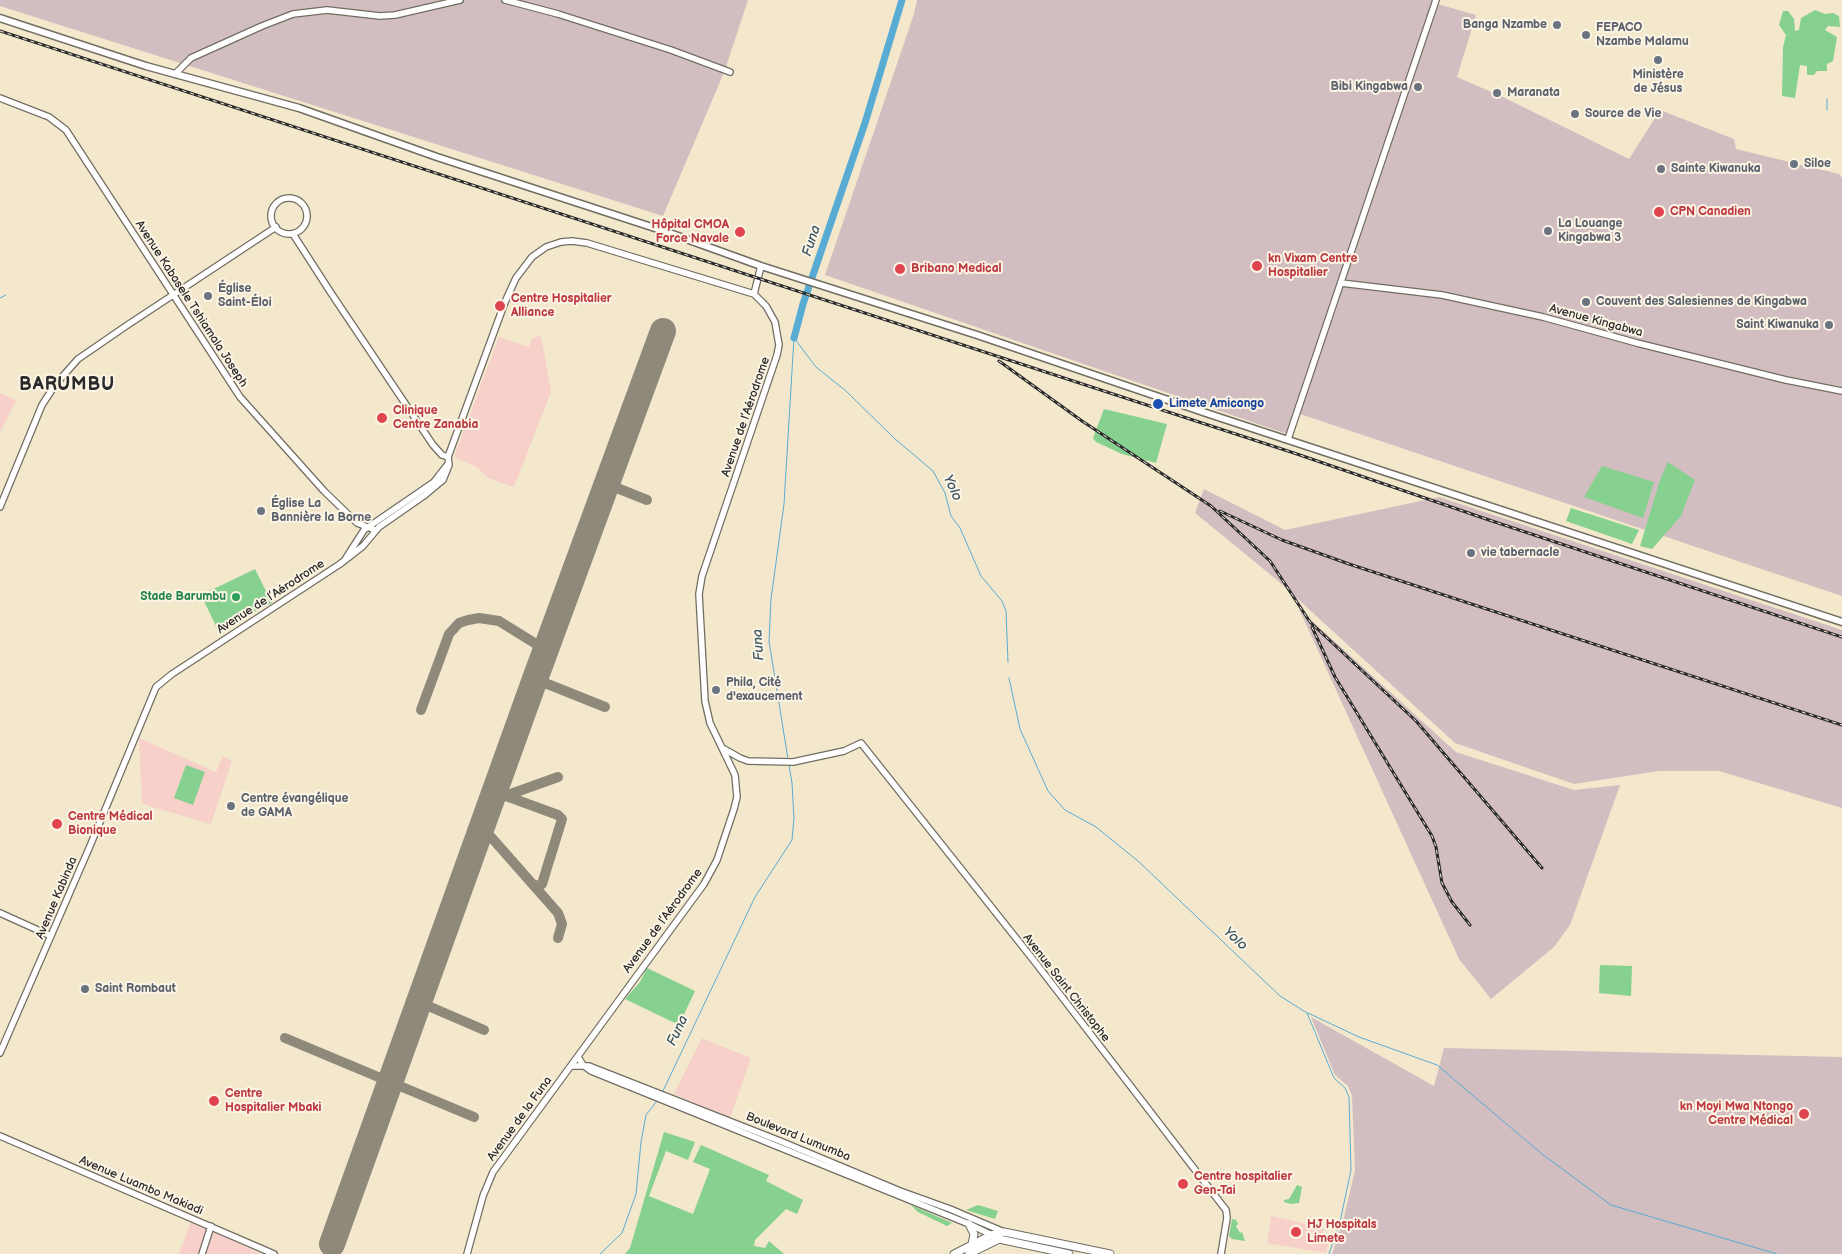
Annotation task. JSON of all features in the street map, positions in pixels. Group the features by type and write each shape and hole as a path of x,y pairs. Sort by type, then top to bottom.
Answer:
{"highway":[{"path":"968,1224 974,1234 972,1244"},
{"name":"Boulevard Lumumba","path":"992,1235 1004,1232 1110,1254"},
{"path":"959,1253 972,1244 992,1235"},
{"path":"969,1254 999,1239"},
{"name":"Boulevard Lumumba","path":"999,1239 1069,1254"}],"main road":[{"path":"175,74 191,58 293,14 327,10 395,16 460,0"},
{"path":"505,0 558,14 671,50 730,72"},
{"path":"1288,439 1436,0"},
{"path":"0,18 146,66 299,108 437,157 664,231 761,266 821,284 1842,622"},
{"name":"Avenue Kabasele Tshiamala Joseph","path":"0,98 49,117 66,130 220,370 249,408 324,491 354,520 367,528"},
{"path":"284,198 295,199 306,206 307,220 302,228 293,234 284,233 276,227 271,218 271,213 275,205 284,198"},
{"path":"0,507 42,405 55,386 78,360 90,350 276,227"},
{"path":"293,234 433,445 448,460 434,482 367,528 345,560"},
{"name":"Avenue de l’Aérodrome","path":"172,674 345,560 364,545 374,530 436,487 444,477 448,460 486,352 516,278 532,257 546,247 572,241 601,246 754,294 766,306 775,322 779,346 702,576 699,594 705,701 710,723 734,775 737,797 711,872 686,910 578,1057"},
{"path":"754,294 761,266"},
{"name":"Avenue Kingabwa","path":"1341,283 1451,297 1543,317 1637,343 1842,392"},
{"path":"367,528 374,530"},
{"name":"Avenue Kabinda","path":"0,1053 156,687 172,674"},
{"name":"Avenue Saint Christophe","path":"722,747 740,758 748,760 793,762 844,751 861,743 1226,1210 1227,1218 1221,1254"},
{"path":"0,913 51,936"},
{"path":"582,1050 587,1067"},
{"path":"578,1057 587,1067"},
{"name":"Avenue de la Funa","path":"467,1254 483,1196 493,1172 578,1057"},
{"name":"Boulevard Lumumba","path":"569,1069 587,1067 1004,1232"},
{"name":"Boulevard Lumumba","path":"667,1099 968,1224 999,1239"},
{"name":"Avenue Luambo Makiadi","path":"0,1136 274,1254"},
{"path":"202,1254 211,1226"}],"shaded area":[{"path":"0,0 748,0 725,70 663,216 0,6"},
{"path":"917,0 1434,0 1434,3 1476,15 1457,77 1505,98 1629,159 1660,110 1734,139 1736,149 1839,174 1842,178 1842,596 1297,413 1290,435 825,275 914,14"},
{"path":"541,336 551,392 514,487 488,478 477,467 454,457 499,337 529,347 532,338"},
{"path":"0,393 16,400 0,432"},
{"path":"1204,489 1285,530 1439,497 1842,630 1842,808 1719,771 1659,771 1574,784 1455,743 1277,580 1195,513"},
{"path":"1299,609 1456,752 1574,790 1620,785 1570,925 1554,947 1491,999 1459,959"},
{"path":"139,738 216,772 223,756 232,761 211,824 142,803"},
{"path":"1311,1017 1434,1086 1444,1048 1842,1057 1842,1254 1332,1254 1344,1217 1355,1170 1352,1096 1348,1086 1335,1075"},
{"path":"702,1038 751,1058 730,1118 674,1094"},
{"name":"HJ Hospitals Limete","path":"1271,1216 1324,1228 1323,1235 1330,1236 1326,1253 1267,1243"},
{"path":"191,1222 212,1231 261,1254 179,1254"}],"green space":[{"path":"1815,10 1839,16 1840,27 1828,26 1825,30 1837,37 1833,61 1827,64 1827,71 1817,71 1814,75 1807,75 1807,66 1800,65 1795,98 1782,96 1783,47 1786,35 1779,25 1783,11 1788,11 1794,19 1795,31 1799,30 1801,18"},
{"path":"1104,409 1167,424 1156,463 1122,454 1096,442 1093,438"},
{"path":"1668,462 1695,480 1681,516 1652,549 1640,546 1660,480"},
{"path":"1602,466 1654,482 1643,518 1584,497"},
{"path":"1571,508 1639,530 1632,544 1566,521"},
{"name":"Stade Barumbu","path":"255,569 272,603 218,630 201,595"},
{"path":"186,765 205,772 193,805 174,798"},
{"path":"1600,965 1632,966 1631,996 1599,993"},
{"path":"647,968 695,991 679,1025 625,999 640,982"},
{"path":"664,1132 695,1142 688,1160 666,1151 649,1196 693,1214 710,1169 693,1162 701,1145 769,1175 766,1181 803,1200 797,1214 786,1209 755,1240 754,1246 765,1248 769,1241 784,1254 625,1254 630,1248"},
{"path":"1297,1185 1302,1187 1299,1203 1291,1204 1284,1202 1284,1200 1289,1199"},
{"path":"911,1205 952,1223 947,1226 918,1212"},
{"path":"978,1205 998,1211 995,1219 966,1210"},
{"path":"1232,1219 1236,1220 1238,1224 1236,1226 1240,1233 1242,1232 1245,1241 1232,1239 1229,1236"}],"waterway":[{"name":"Funa","path":"794,338 803,304 865,123 902,0"},
{"path":"1827,99 1827,110"},
{"path":"0,298 6,295"},
{"name":"Yolo","path":"794,338 816,367 846,391 894,438 933,471 945,493 951,516 960,528 981,576 1002,601 1006,611 1008,662"},
{"name":"Funa","path":"788,759 769,641 771,599 784,504 794,338"},
{"name":"Yolo","path":"1009,678 1020,729 1048,791 1065,810 1096,827 1138,861 1280,996 1307,1013 1334,1078 1345,1088 1349,1097 1351,1170 1340,1222 1329,1254"},
{"name":"Funa","path":"663,1091 755,897 792,840 794,818 789,765"},
{"path":"1308,1013 1359,1037 1437,1065 1542,1154 1611,1205 1777,1254"},
{"name":"Funa","path":"600,1254 622,1233 636,1194 641,1142 646,1115 657,1101"}],"taxiway":[{"path":"607,484 647,500"},
{"path":"421,710 449,634 459,623 479,618 499,621 546,649"},
{"path":"535,679 605,707"},
{"path":"505,796 558,777"},
{"path":"495,792 558,815 562,819 542,884 537,886 533,884"},
{"path":"480,832 491,837 558,913 562,924 558,938"},
{"path":"419,1002 484,1030"},
{"path":"285,1038 474,1117"}],"runway":[{"path":"332,1244 535,679 663,331"}],"railway":[{"path":"0,31 1294,453 1842,637"},
{"path":"999,361 1082,421 1211,506 1270,561 1310,622 1416,721 1542,868"},
{"path":"1220,511 1282,540 1349,564 1842,725"},
{"path":"1312,627 1335,677 1432,836 1436,847 1442,883 1452,902 1470,925"}],"place":[{"name":"Banga Nzambe","path":"1557,25"},
{"name":"FEPACO Nzambe Malamu","path":"1586,35"},
{"name":"Ministère de Jésus","path":"1658,60"},
{"name":"Bibi Kingabwa","path":"1418,87"},
{"name":"Maranata","path":"1497,93"},
{"name":"Source de Vie","path":"1575,114"},
{"name":"Siloe","path":"1794,164"},
{"name":"Sainte Kiwanuka","path":"1661,169"},
{"name":"CPN Canadien","path":"1659,212"},
{"name":"La Louange Kingabwa 3","path":"1548,231"},
{"name":"Hôpital CMOA Force Navale","path":"740,232"},
{"name":"kn Vixam Centre Hospitalier","path":"1257,266"},
{"name":"Bribano Medical","path":"900,269"},
{"name":"Église Saint-Éloi","path":"208,296"},
{"name":"Couvent des Salesiennes de Kingabwa","path":"1586,302"},
{"name":"Centre Hospitalier Alliance","path":"500,306"},
{"name":"Saint Kiwanuka","path":"1829,325"},
{"name":"Limete Amicongo","path":"1158,404"},
{"name":"Clinique Centre Zanabia","path":"382,418"},
{"name":"Église La Bannière la Borne","path":"261,511"},
{"name":"vie tabernacle","path":"1471,553"},
{"name":"Stade Barumbu","path":"236,597"},
{"name":"Phila, Cité d'exaucement","path":"716,690"},
{"name":"Centre évangélique de GAMA","path":"231,806"},
{"name":"Centre Médical Bionique","path":"57,824"},
{"name":"Saint Rombaut","path":"85,989"},
{"name":"Centre Hospitalier Mbaki","path":"214,1101"},
{"name":"kn Moyi Mwa Ntongo Centre Médical","path":"1804,1114"},
{"name":"Centre hospitalier Gen-Tai","path":"1183,1184"},
{"name":"HJ Hospitals Limete","path":"1296,1232"}],"district":[{"name":"BARUMBU","path":"67,385"}]}
